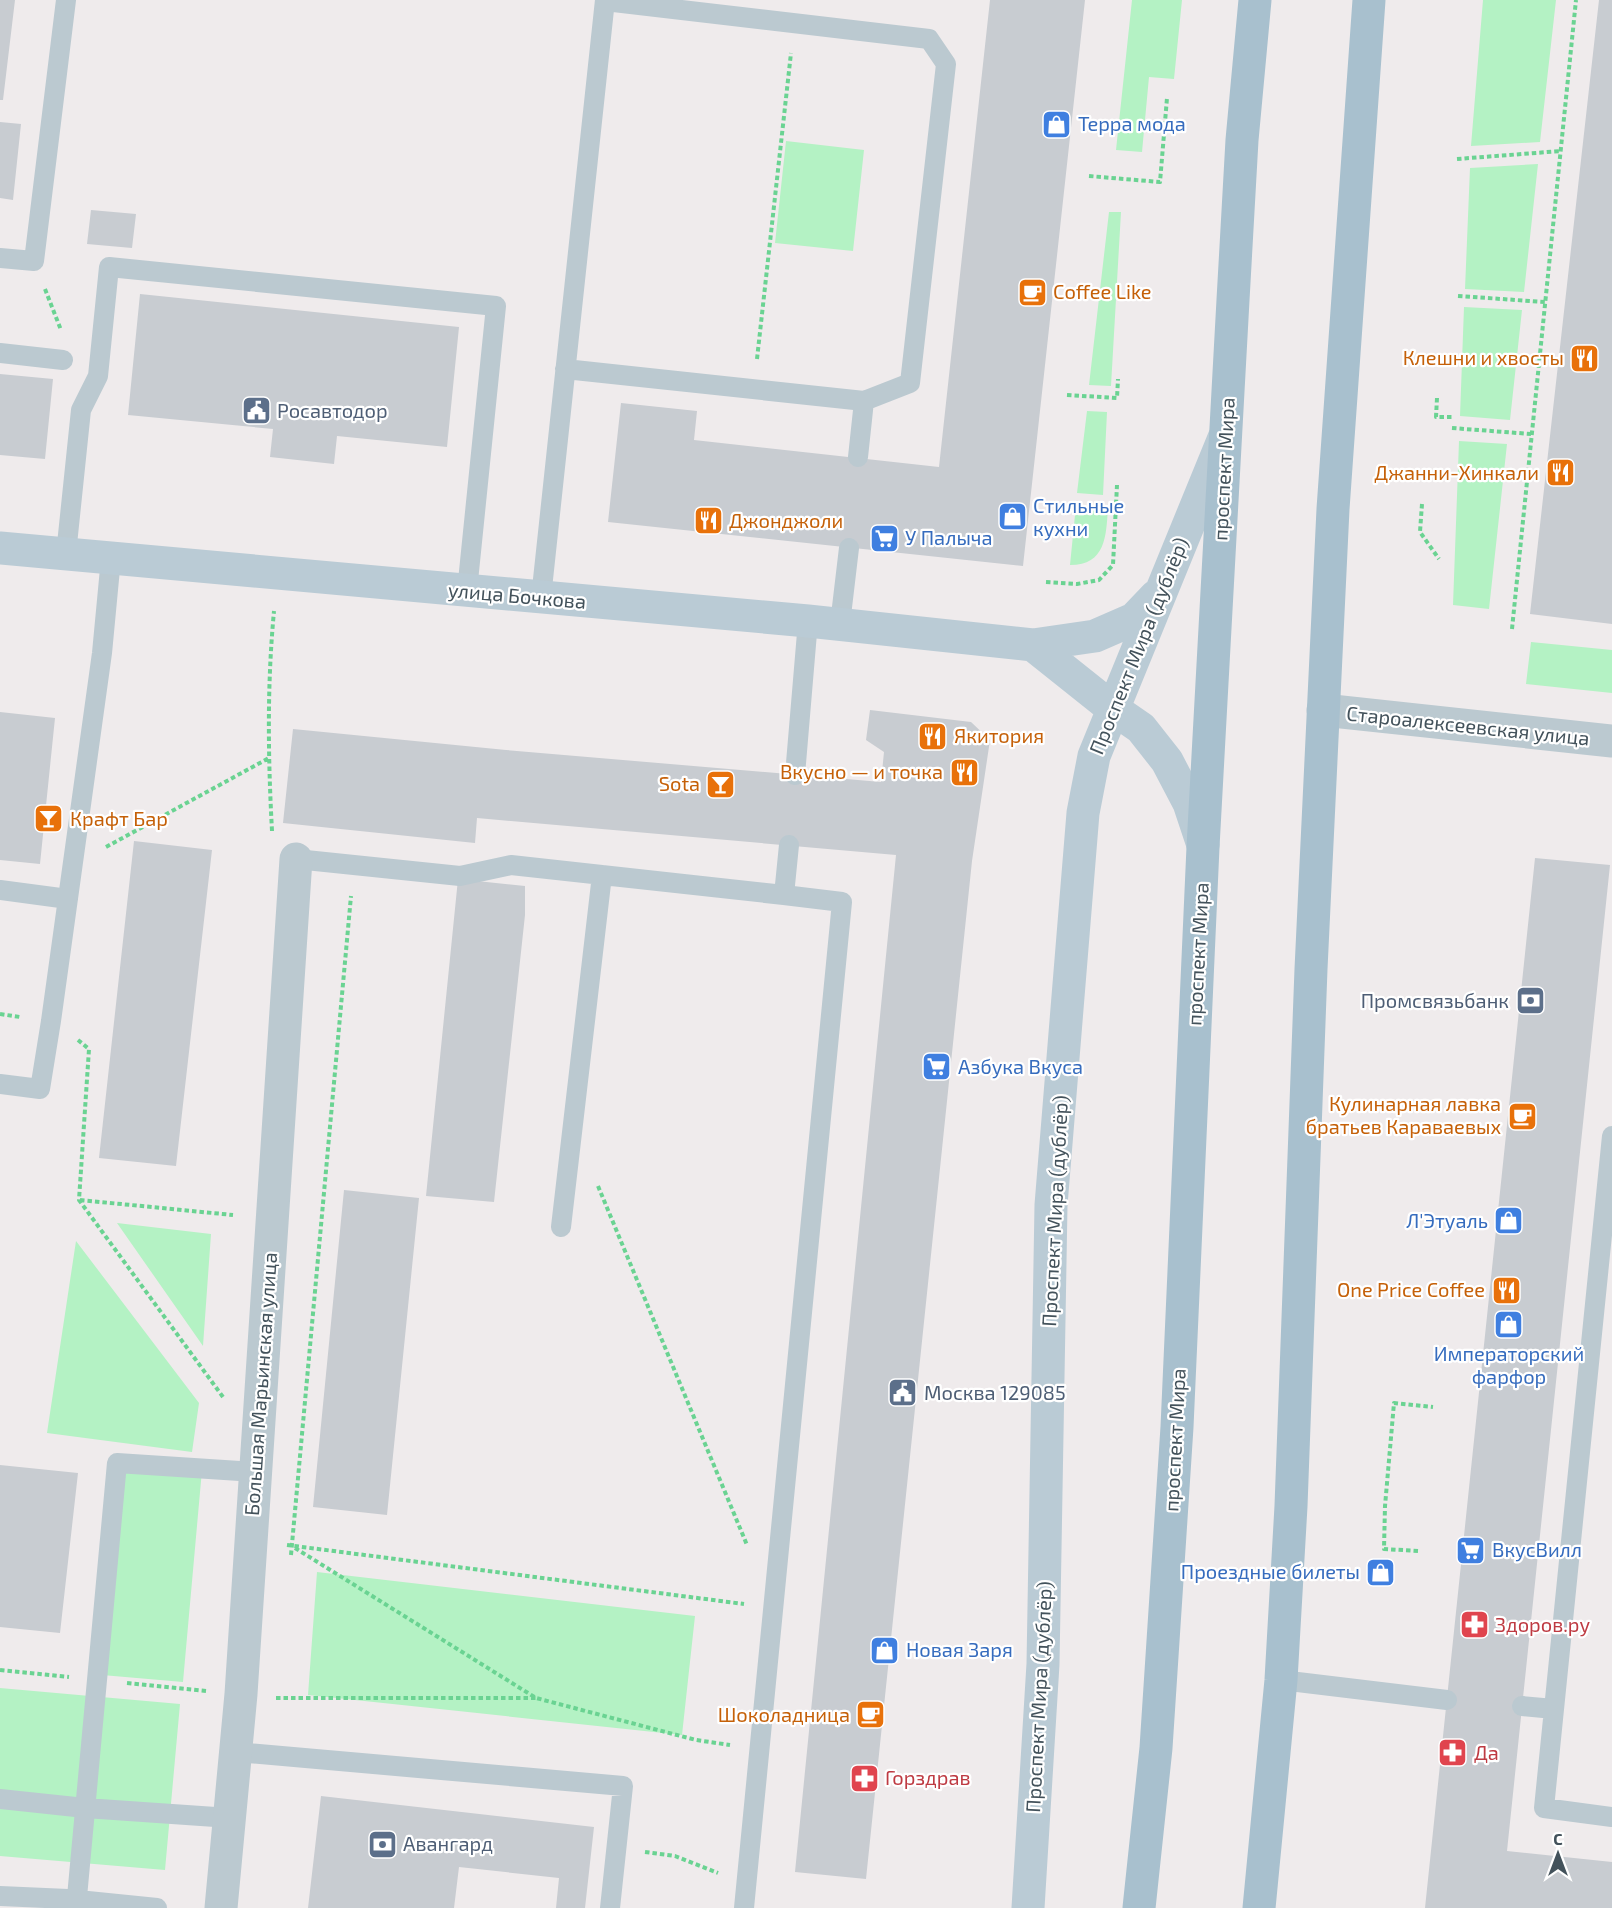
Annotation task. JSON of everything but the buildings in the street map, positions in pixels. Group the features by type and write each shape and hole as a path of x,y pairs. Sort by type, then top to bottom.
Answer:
{"main road":[{"name":"проспект Мира","path":"1139,1908 1156,1748 1177,1427 1203,847 1225,434 1242,140 1256,0"},
{"path":"1259,1908 1281,1680 1291,1506 1311,969 1333,508 1369,0"}],"street":[{"name":"Проспект Мира (дублёр)","path":"1028,1908 1043,1664 1052,1194 1083,813 1094,756 1225,434"},
{"name":"улица Бочкова","path":"0,548 840,624 1034,645 1095,636 1134,619 1160,591"},
{"path":"1034,645 1112,708 1142,728 1167,761 1189,804 1203,847"},
{"name":"Староалексеевская улица","path":"1323,710 1612,741"},
{"name":"Большая Марьинская улица","path":"221,1908 241,1694 296,860"}],"lane":[{"path":"0,258 34,261 66,0"},
{"path":"541,598 565,369 605,1 929,39 946,64 910,383 864,401 565,369"},
{"path":"66,555 81,410 98,376 109,267 496,306 467,591"},
{"path":"0,353 63,360"},
{"path":"858,457 864,401"},
{"path":"840,624 849,548"},
{"path":"0,1084 40,1089 102,653 111,558"},
{"path":"795,775 808,621"},
{"path":"784,895 789,845"},
{"path":"296,860 460,876 511,865 842,902 744,1908"},
{"path":"561,1227 602,875"},
{"path":"0,890 68,899"},
{"path":"1612,1136 1544,1808 1612,1817"},
{"path":"76,1905 117,1463 257,1458"},
{"path":"1281,1680 1447,1700"},
{"path":"1522,1706 1554,1709"},
{"path":"236,1752 623,1786 610,1908"},
{"path":"0,1799 85,1808 230,1818"},
{"path":"0,1896 76,1905 157,1908"}],"path":[{"path":"1512,629 1576,0"},
{"path":"754,389 794,23"},
{"path":"1089,176 1160,182 1167,98"},
{"path":"1457,159 1561,151"},
{"path":"1458,296 1545,302"},
{"path":"1067,395 1117,398 1118,379"},
{"path":"1437,398 1436,417 1453,417"},
{"path":"1452,428 1531,434"},
{"path":"1046,582 1077,584 1100,580 1113,565 1117,484"},
{"path":"1422,504 1420,532 1439,559"},
{"path":"278,574 269,670 268,758 273,848 296,860"},
{"path":"72,865 268,758"},
{"path":"290,1558 354,865"},
{"path":"51,1021 88,1048 79,1200 257,1458"},
{"path":"596,1180 750,1553"},
{"path":"79,1200 233,1215"},
{"path":"1418,1551 1384,1549 1385,1506 1394,1403 1433,1407"},
{"path":"251,1541 773,1608"},
{"path":"291,1546 536,1698"},
{"path":"278,1698 279,1687"},
{"path":"241,1694 278,1698 536,1698 696,1740 760,1749"},
{"path":"618,1848 675,1856 746,1885"}],"green space":[{"path":"1132,0 1182,0 1174,79 1149,77 1142,152 1116,150"},
{"path":"1483,0 1556,0 1540,142 1471,146"},
{"path":"786,141 864,150 853,251 775,243"},
{"path":"1538,164 1524,292 1465,289 1470,168"},
{"path":"1109,212 1121,212 1111,386 1089,385"},
{"path":"1464,307 1522,310 1510,420 1460,416"},
{"path":"1087,411 1107,412 1103,495 1077,493"},
{"path":"1459,441 1507,444 1489,609 1453,605"},
{"path":"1076,505 1108,508 1106,529 1102,547 1091,560 1082,564 1070,565"},
{"path":"1531,642 1612,650 1612,693 1526,684"},
{"path":"117,1223 211,1234 203,1346"},
{"path":"76,1241 199,1403 192,1452 47,1433"},
{"path":"121,1463 202,1470 183,1682 102,1675"},
{"path":"317,1572 695,1616 682,1735 308,1695"},
{"path":"0,1688 180,1704 165,1870 0,1856"}],"place":[{"name":"Терра мода","path":"1057,124"},
{"name":"Coffee Like","path":"1032,292"},
{"name":"Клешни и хвосты","path":"1585,358"},
{"name":"Росавтодор","path":"256,411"},
{"name":"Джанни-Хинкали","path":"1560,473"},
{"name":"Стильные кухни","path":"1012,517"},
{"name":"Джонджоли","path":"708,521"},
{"name":"У Палыча","path":"884,538"},
{"name":"Якитория","path":"933,736"},
{"name":"Вкусно — и точка","path":"964,772"},
{"name":"Sota","path":"721,784"},
{"name":"Крафт Бар","path":"49,819"},
{"name":"Промсвязьбанк","path":"1530,1001"},
{"name":"Азбука Вкуса","path":"937,1067"},
{"name":"Кулинарная лавка братьев Караваевых","path":"1522,1116"},
{"name":"Л'Этуаль","path":"1509,1221"},
{"name":"One Price Coffee","path":"1506,1290"},
{"name":"Императорский фарфор","path":"1509,1324"},
{"name":"Москва 129085","path":"903,1393"},
{"name":"ВкусВилл","path":"1471,1550"},
{"name":"Проездные билеты","path":"1381,1572"},
{"name":"Здоров.ру","path":"1474,1625"},
{"name":"Новая Заря","path":"885,1650"},
{"name":"Шоколадница","path":"871,1715"},
{"name":"Да","path":"1453,1753"},
{"name":"Горздрав","path":"864,1778"},
{"name":"Авангард","path":"382,1844"}]}
